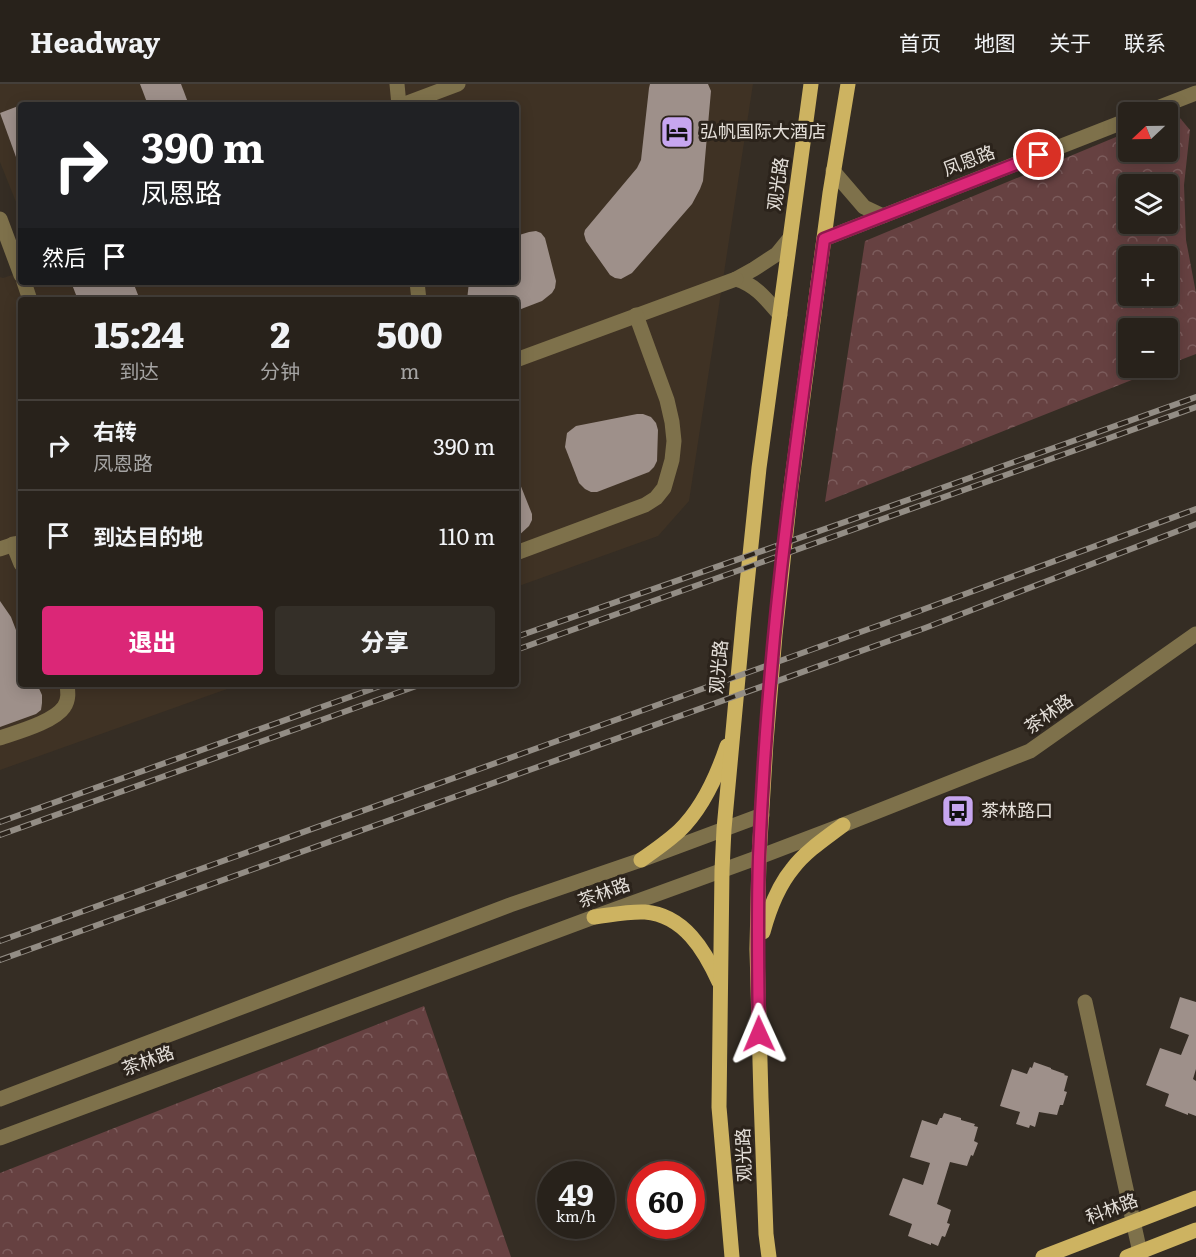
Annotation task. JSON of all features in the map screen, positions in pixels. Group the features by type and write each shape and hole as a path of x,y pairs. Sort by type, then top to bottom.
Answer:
{"main road":[{"name":"观光路","path":"732,1257 719,1107 724,829 759,468 811,84"},
{"name":"观光路","path":"769,1257 766,1234 757,950 759,857 775,635 790,487 833,171 848,84"},
{"path":"641,860 680,830 694,813 716,775 734,726"},
{"path":"757,950 778,891 792,868 810,850 843,825"},
{"path":"594,917 644,912 660,914 676,922 700,945 721,987"},
{"name":"科林路","path":"1043,1257 1196,1198"},
{"path":"1136,1255 1196,1230"}],"street":[{"path":"398,84 401,102"},
{"path":"409,102 458,84"},
{"path":"1173,102 1196,93"},
{"name":"凤恩路","path":"824,239 1118,124"},
{"path":"833,171 864,207 883,216"},
{"path":"0,219 18,266"},
{"path":"519,359 736,279 777,254 790,238"},
{"path":"736,279 744,281 763,294 780,315"},
{"path":"519,552 645,505 656,498 664,488 672,460 674,441 672,422 667,400 636,315"},
{"name":"茶林路","path":"0,1138 759,857 1030,751 1196,634"},
{"path":"0,738 51,718 64,708 69,696 68,687"},
{"name":"茶林路","path":"0,1098 510,905 762,815"},
{"path":"1084,1002 1134,1221 1136,1255"}],"shaded area":[{"path":"0,84 753,84 689,501 658,536 519,586 519,297 18,297 18,687 233,687 0,770 0,277 18,273 18,285 519,285 519,102 18,102 18,207 0,162"}],"green space":[{"path":"1178,116 1190,130 1184,185 1186,240 1196,293 1196,354 1178,361 1178,318 1118,318 1118,378 1137,378 825,502 865,241 1118,136 1118,162 1178,162"},
{"path":"424,1006 511,1257 0,1257 0,1173"}],"building":[{"path":"140,84 181,84 188,102 147,102"},
{"path":"650,84 708,84 711,91 703,181 692,204 632,273 621,279 610,275 586,241 584,234 641,160"},
{"path":"18,106 18,162 0,113"},
{"path":"536,231 545,238 556,281 552,293 542,301 519,310 519,297 467,297 469,285 519,285 519,235"},
{"path":"72,285 134,285 139,297 77,297"},
{"path":"637,414 651,417 656,423 658,430 657,461 654,467 649,472 597,492 585,489 579,483 565,447 567,433 576,426"},
{"path":"519,482 532,514 529,526 519,535"},
{"path":"0,601 11,617 18,635 18,687 38,687 42,703 41,710 36,714 0,727"},
{"path":"1180,997 1196,1002 1196,1069 1193,1079 1196,1081 1196,1116 1165,1106 1169,1094 1146,1085 1160,1048 1181,1055 1189,1035 1170,1028"},
{"path":"1034,1062 1068,1076 1064,1091 1067,1092 1057,1115 1039,1112 1035,1127 1030,1125 1029,1128 1016,1124 1020,1112 1000,1106 1012,1069 1027,1074"},
{"path":"944,1113 975,1124 974,1126 978,1127 974,1141 978,1143 967,1166 950,1162 937,1204 951,1210 947,1223 950,1224 945,1237 942,1236 938,1246 908,1236 912,1224 889,1215 903,1178 923,1185 930,1163 910,1157 922,1120 937,1125"}],"railway":[{"path":"519,636 1196,397"},
{"path":"519,649 1196,407"},
{"path":"0,941 919,611 1196,509"},
{"path":"0,960 925,628 1196,524"},
{"path":"0,822 378,687"},
{"path":"0,835 414,687"}],"place":[{"name":"弘帆国际大酒店","path":"677,132"},
{"name":"茶林路口","path":"958,811"}],"route":[{"path":"759,1034 757,950 759,857 766,741 790,487 824,239 1039,155"}]}
